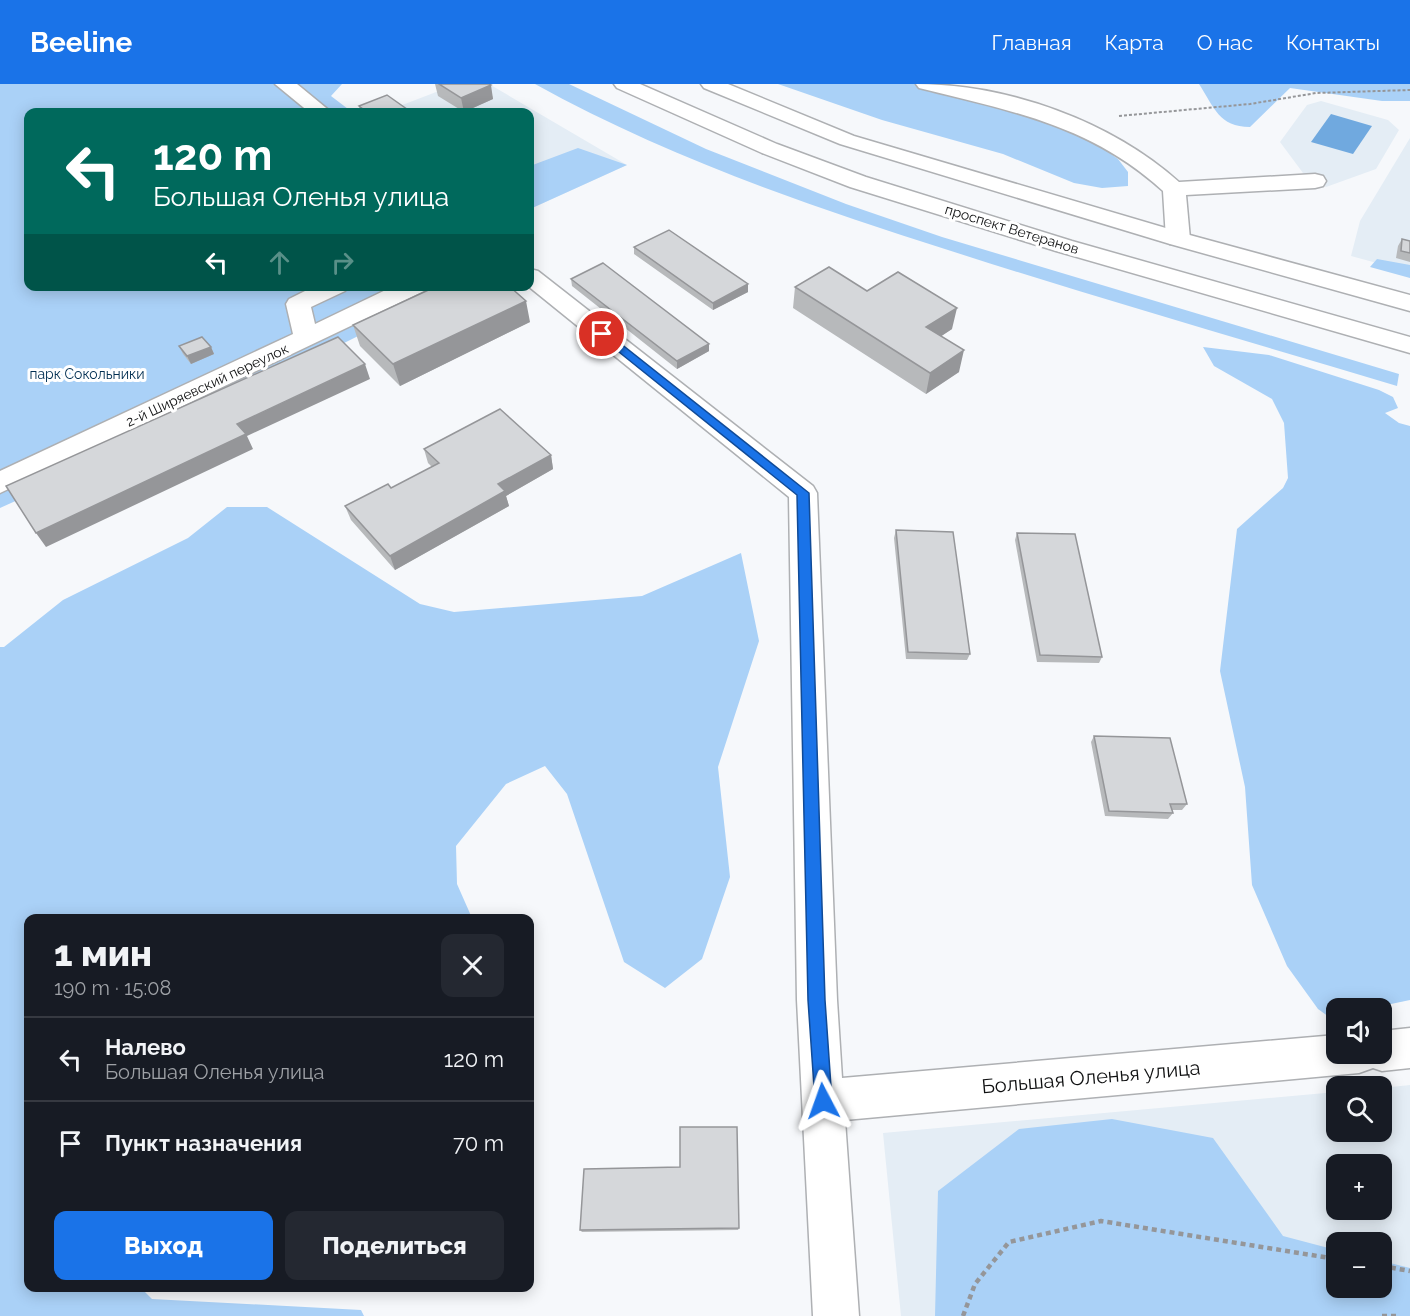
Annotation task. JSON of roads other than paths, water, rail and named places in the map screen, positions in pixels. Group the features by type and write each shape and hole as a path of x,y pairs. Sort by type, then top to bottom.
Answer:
{"main road":[{"path":"285,84 316,108"},
{"name":"проспект Ветеранов","path":"624,84 748,140 856,181 993,225 1410,345"},
{"path":"711,84 847,140 1178,239 1410,303"},
{"path":"926,84 1067,119 1112,141 1156,170 1174,189 1178,239"},
{"path":"1174,189 1315,181"},
{"path":"534,279 803,493 817,1000 836,1316"},
{"path":"306,338 298,304 325,291"},
{"name":"2-й Ширяевский переулок","path":"0,483 405,291"},
{"path":"1392,1050 1410,1048"},
{"name":"Большая Оленья улица","path":"823,1101 1326,1056"}],"park label":[{"name":"парк Сокольники","path":"87,374"}]}
